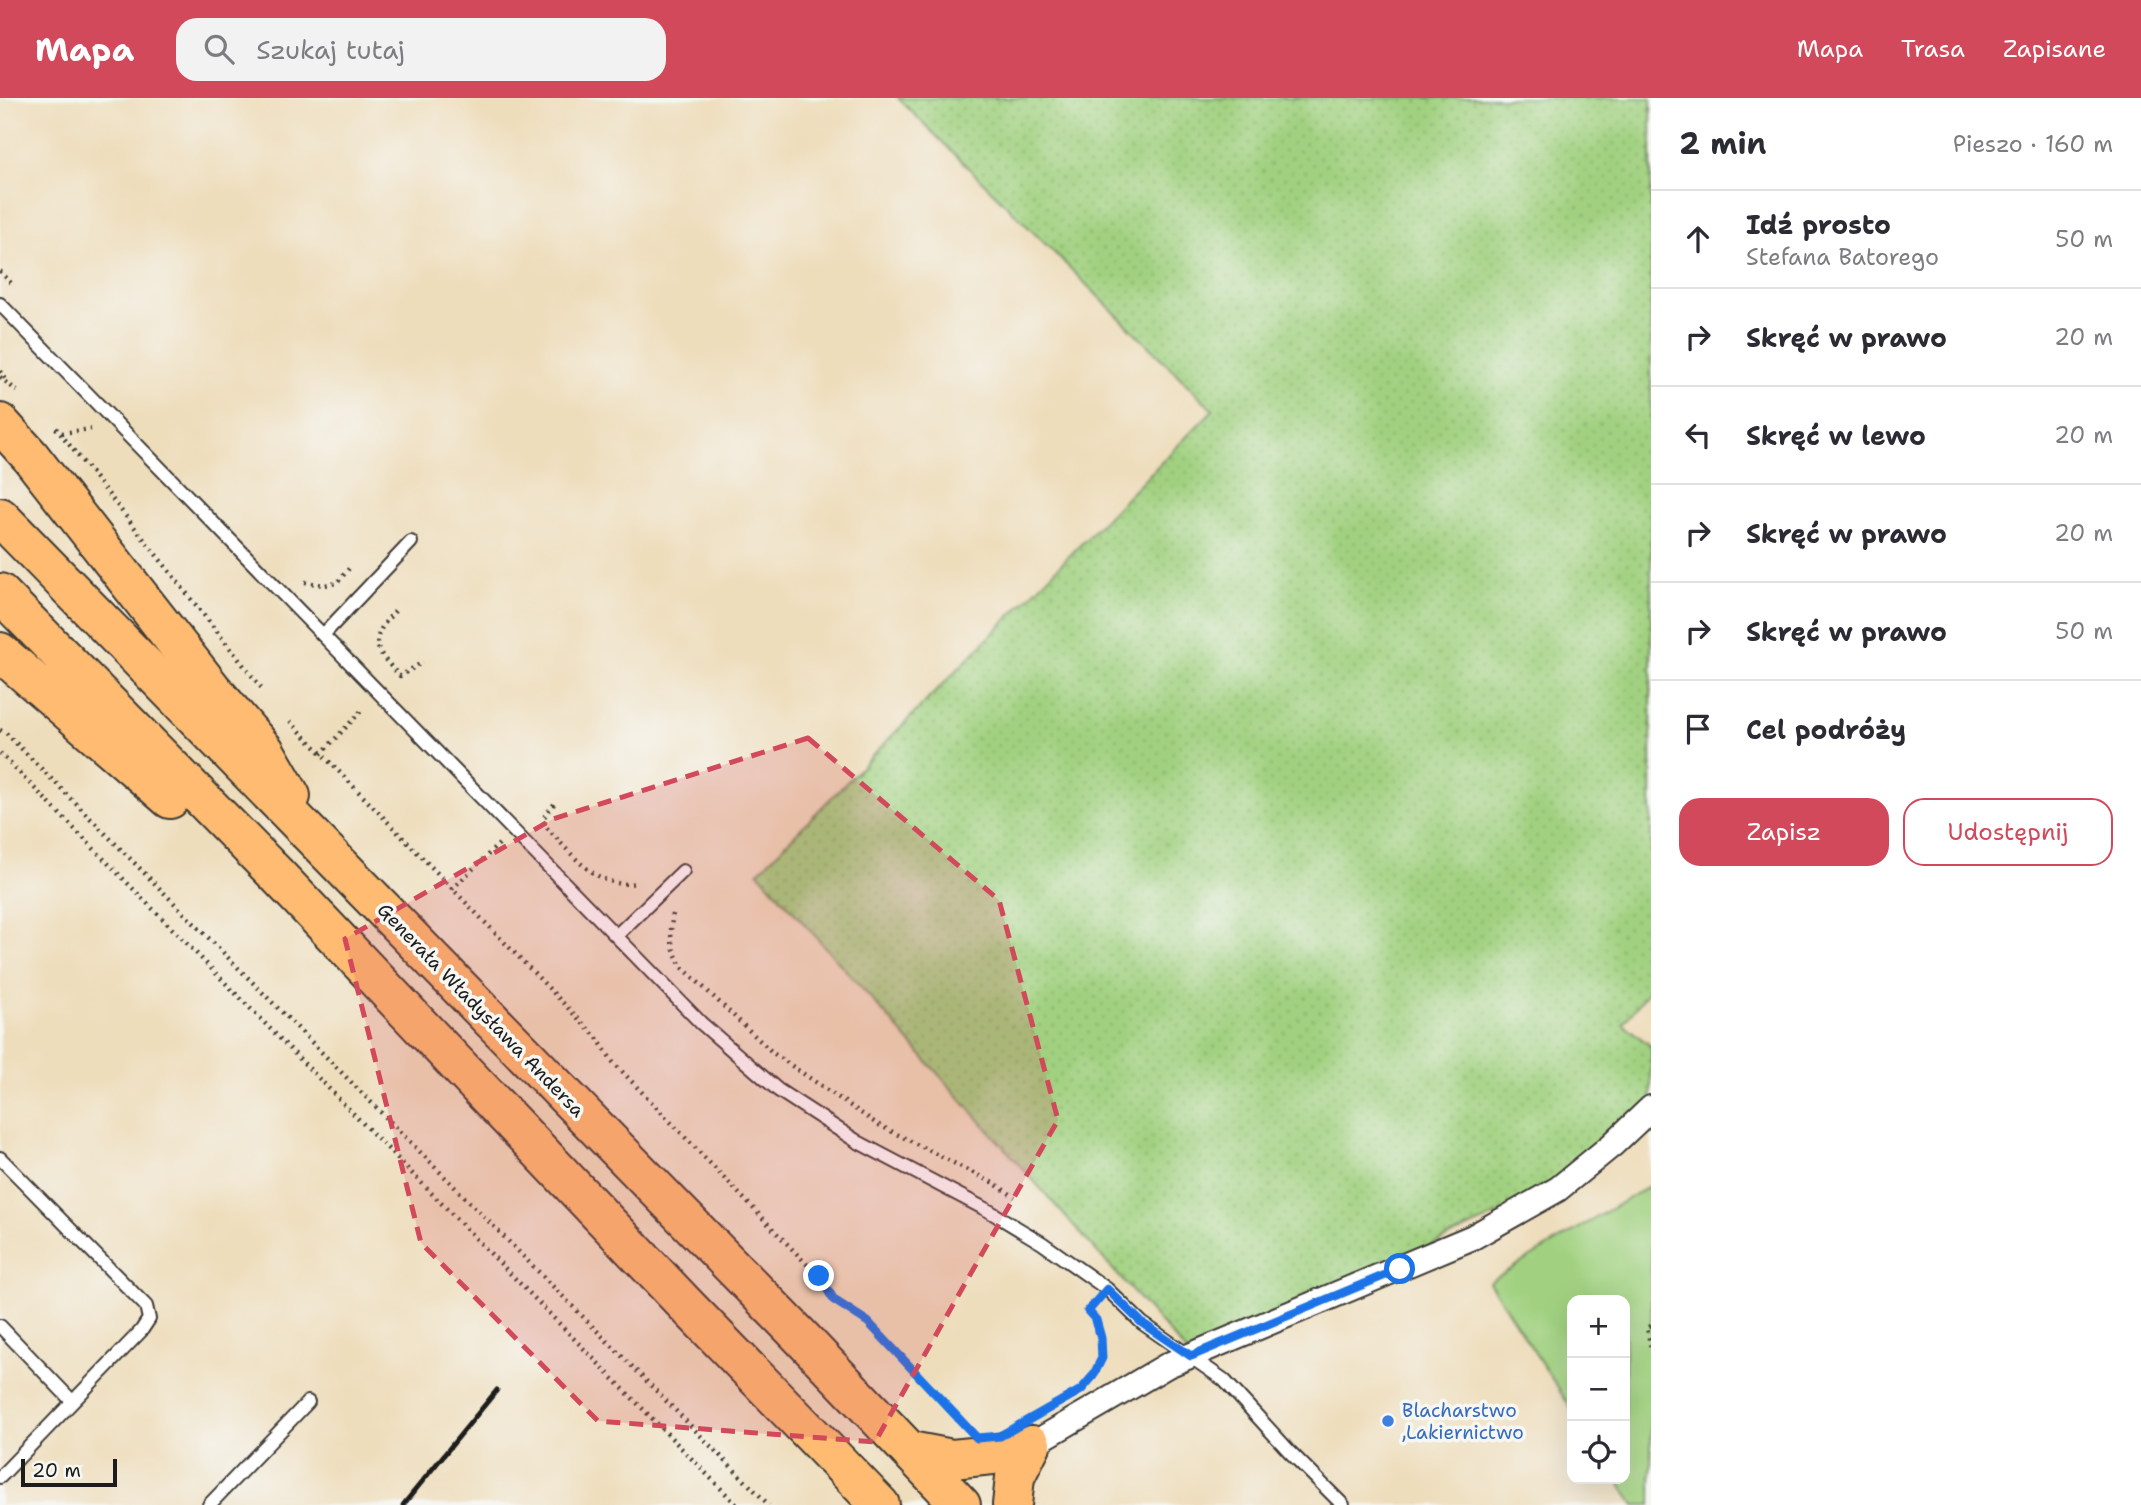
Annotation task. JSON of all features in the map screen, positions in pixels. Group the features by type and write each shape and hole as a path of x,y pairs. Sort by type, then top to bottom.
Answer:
{"highway":[{"path":"0,423 30,456 212,689 265,751 321,847"},
{"name":"Generała Władysława Andersa","path":"0,517 799,1335 961,1505"},
{"path":"0,593 277,875 880,1505"},
{"path":"0,652 196,821 277,875"},
{"path":"910,1451 952,1459 993,1455 1031,1445"},
{"path":"1012,1505 1014,1478 1031,1445"}],"street":[{"path":"1031,1445 1168,1365 1473,1237 1558,1189 1612,1145 1651,1108"}],"lane":[{"path":"0,304 701,1023 778,1090 858,1142 989,1210 1107,1289 1142,1323 1224,1380 1343,1505"},
{"path":"323,635 411,542"},
{"path":"617,935 683,871"},
{"path":"0,1158 146,1306 149,1319 141,1331 0,1477"},
{"path":"0,1326 72,1401"},
{"path":"209,1505 308,1402"}],"path":[{"path":"0,371 8,383 0,377"},
{"path":"61,433 270,699"},
{"path":"298,574 307,584 324,585 337,583 351,566"},
{"path":"395,611 380,627 377,642 381,656 400,676 423,662"},
{"path":"320,754 379,692"},
{"path":"287,718 597,1038 613,1062 819,1276 834,1300 868,1322 968,1428"},
{"path":"0,730 184,911 769,1505"},
{"path":"0,753 737,1505"},
{"path":"554,804 544,817 545,826 596,877 618,884 644,881"},
{"path":"452,889 513,831"},
{"path":"675,906 670,932 671,948 681,966 773,1053 877,1124 995,1184 1017,1199"},
{"path":"1087,1383 1102,1358 1101,1338 1096,1320 1088,1311 1107,1289"},
{"path":"1651,1326 1647,1328 1651,1349"}],"highlighted area":[{"path":"808,738 999,900 1058,1120 875,1442 598,1421 421,1243 345,939 553,819"}],"green space":[{"path":"898,98 1651,98 1651,988 1623,1024 1651,1046 1651,1107 1557,1187 1191,1357 758,872 1213,410"},
{"path":"1651,1185 1651,1505 1634,1505 1620,1484 1630,1484 1630,1295 1567,1295 1567,1402 1489,1282"}],"railway":[{"path":"403,1505 497,1390"}],"place":[{"name":"Blacharstwo ,Lakiernictwo","path":"1388,1421"}],"route":[{"path":"819,1276 834,1300 868,1322 977,1438 1000,1436 1081,1390 1093,1376 1102,1358 1101,1338 1096,1320 1088,1311 1107,1289 1142,1323 1191,1356 1400,1269"}]}
